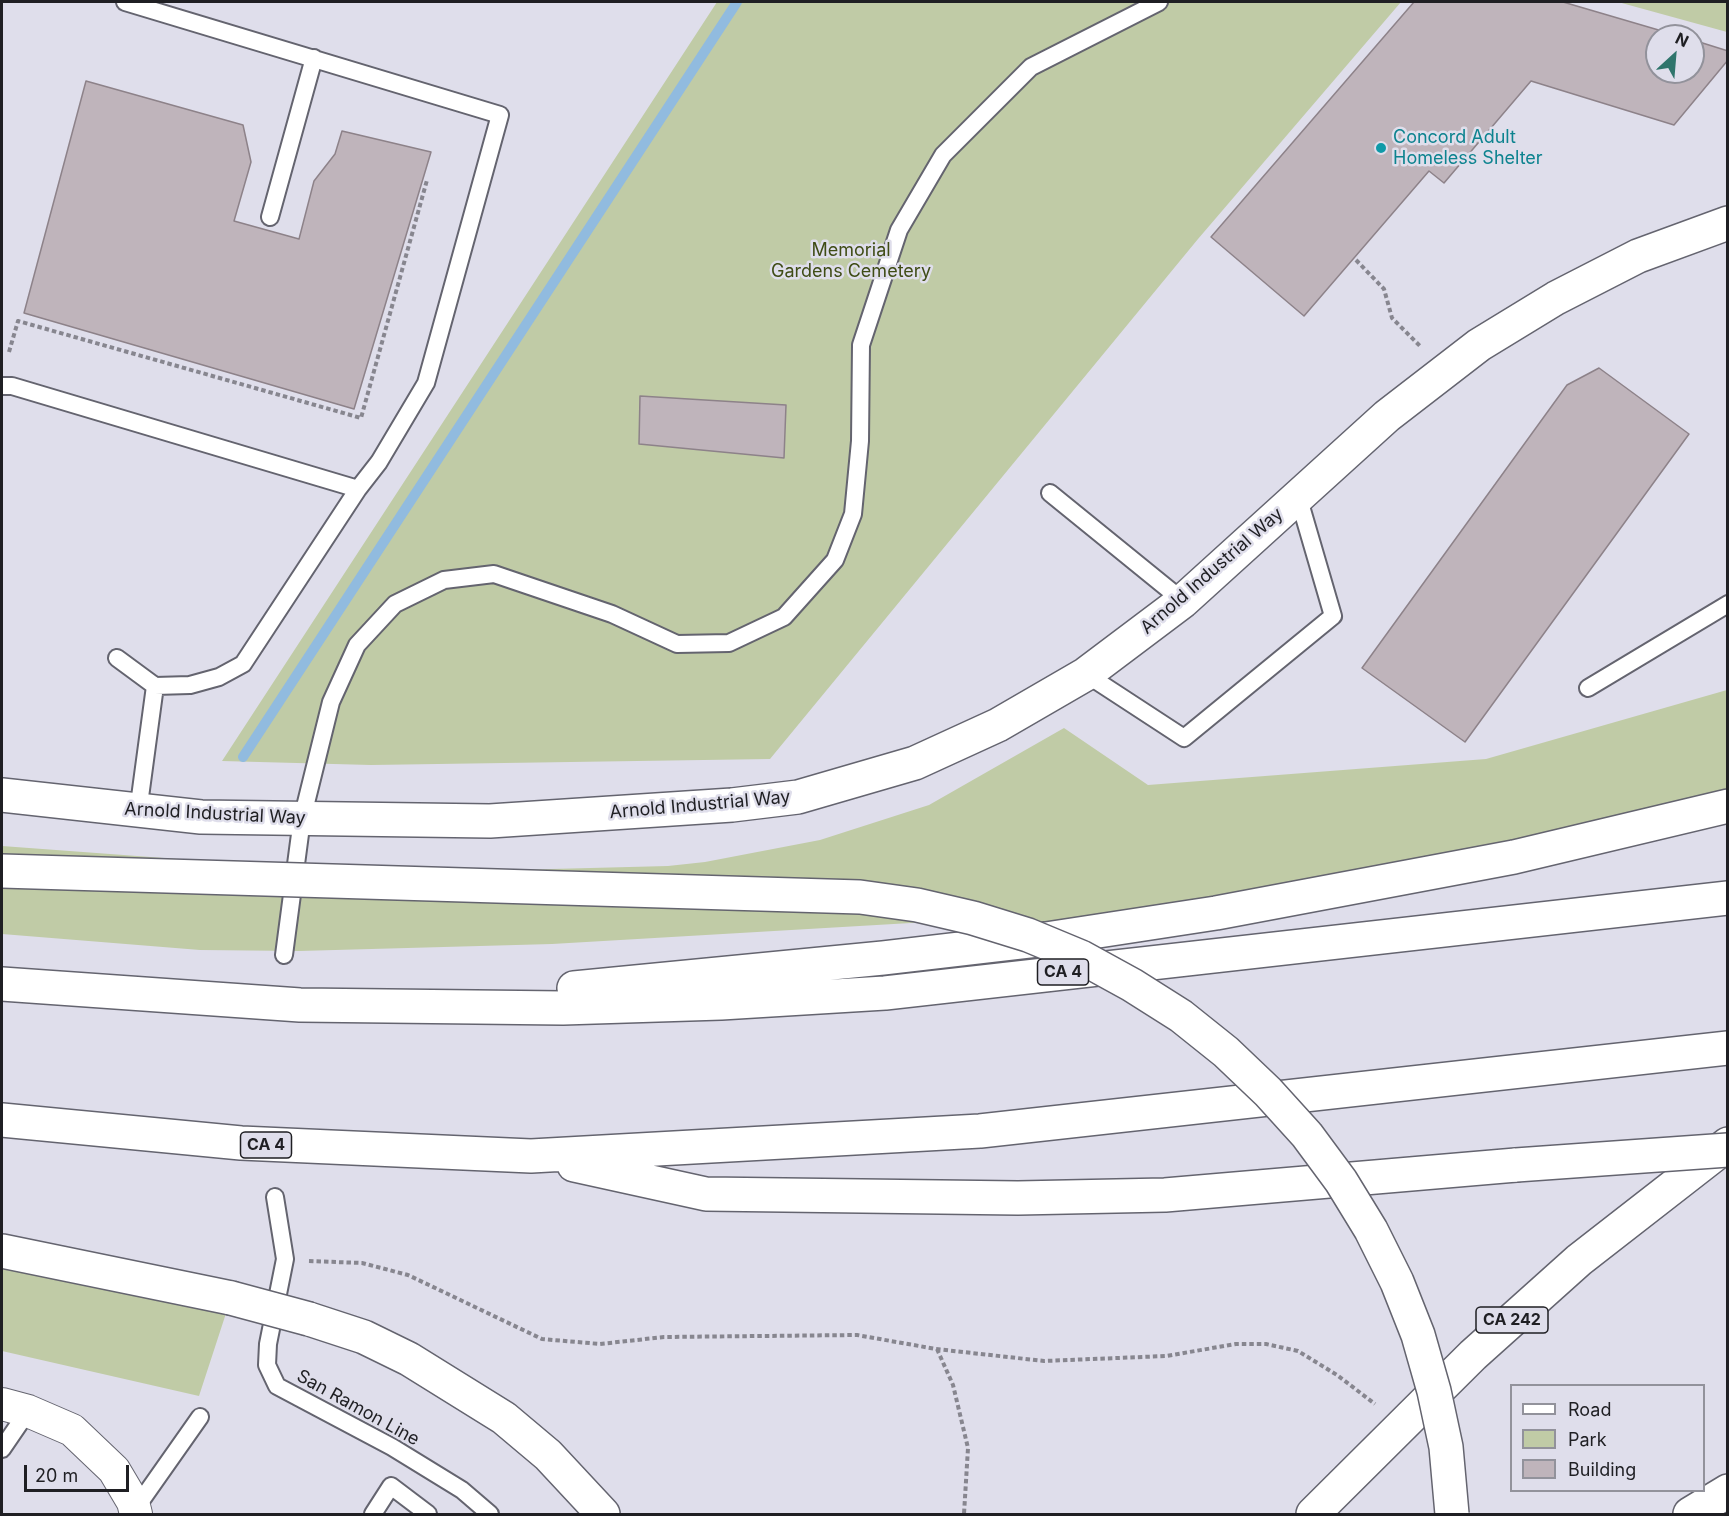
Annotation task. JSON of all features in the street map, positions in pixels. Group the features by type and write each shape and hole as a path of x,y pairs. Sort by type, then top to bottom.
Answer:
{"main road":[{"name":"Arnold Industrial Way","path":"2,795 138,812 201,817 490,821 732,805 798,797 915,763 998,725 1086,674 1183,601 1387,416 1479,345 1556,298 1638,256 1728,223"},
{"path":"396,1007 724,972 883,958 1057,937 1216,913 1461,867 1728,806"},
{"path":"2,871 860,897 917,905 973,918 1028,935 1081,957 1132,985 1180,1016 1226,1052 1291,1117 1341,1181 1371,1230 1397,1282 1418,1335 1434,1390 1446,1447 1452,1515"},
{"name":"CA 4","path":"2,984 254,1003 396,1007 564,1008 885,993 1728,898"},
{"name":"CA 4","path":"2,1120 242,1143 531,1156 980,1131 1728,1048"},
{"name":"CA 242","path":"1313,1515 1473,1355 1579,1260 1728,1144"},
{"path":"531,1156 706,1194 1018,1198 1165,1195 1516,1165 1728,1150"},
{"path":"2,1251 231,1298 309,1319 364,1338 409,1359 504,1418 548,1455 603,1515"},
{"path":"1690,1515 1728,1491"}],"street":[{"path":"15,1408 72,1430 114,1470 134,1508"}],"lane":[{"path":"117,658 155,686 190,685 219,677 243,664 358,489 379,462 426,383 500,115 125,2"},
{"path":"284,955 302,819 331,702 357,645 395,604 444,580 494,574 612,614 678,644 729,643 784,617 836,560 853,514 860,441 861,345 899,230 943,155 1031,67 1159,2"},
{"path":"270,217 314,58"},
{"path":"2,386 12,386 358,489"},
{"path":"1050,493 1183,601"},
{"path":"1086,674 1184,738 1333,616 1298,496"},
{"path":"1588,688 1728,604"},
{"path":"138,812 155,686"},
{"name":"San Ramon Line","path":"275,1197 285,1259 268,1344 267,1365 277,1386 392,1447 462,1490 490,1515"},
{"path":"2,1449 15,1408"},
{"path":"134,1508 200,1417"},
{"path":"373,1515 391,1486 428,1515"}],"path":[{"path":"9,352 18,321 361,418 427,180"},
{"path":"1356,260 1384,289 1392,318 1444,370"},
{"path":"285,1259 362,1263 408,1275 543,1339 600,1344 664,1336 856,1335 936,1349 1044,1361 1166,1356 1236,1344 1266,1344 1298,1351 1327,1369 1402,1425"},
{"path":"936,1349 953,1385 968,1448 964,1515"}],"green space":[{"name":"Memorial Gardens Cemetery","path":"717,2 1401,2 1198,239 770,759 371,765 222,761"},
{"path":"1618,2 1727,2 1727,32 1705,26 1705,24"},
{"path":"1727,690 1727,806 1046,939 962,920 552,944 299,951 200,950 2,934 2,846 191,860 474,871 668,866 705,862 820,840 929,805 1064,728 1148,785 1486,759"},
{"path":"2,1251 231,1298 199,1396 2,1351"}],"building":[{"name":"Concord Adult Homeless Shelter","path":"1414,2 1563,2 1645,26 1645,84 1705,84 1705,44 1728,51 1728,60 1674,125 1531,81 1444,183 1429,171 1304,316 1211,237"},
{"path":"86,81 243,125 251,162 234,221 299,239 314,181 335,154 342,131 431,152 354,409 24,313"},
{"path":"1599,368 1689,434 1465,742 1362,668 1567,385"},
{"path":"640,396 786,405 784,458 639,444"}],"waterway":[{"path":"243,757 737,2"}],"place":[{"name":"Concord Adult Homeless Shelter","path":"1381,148"}]}
